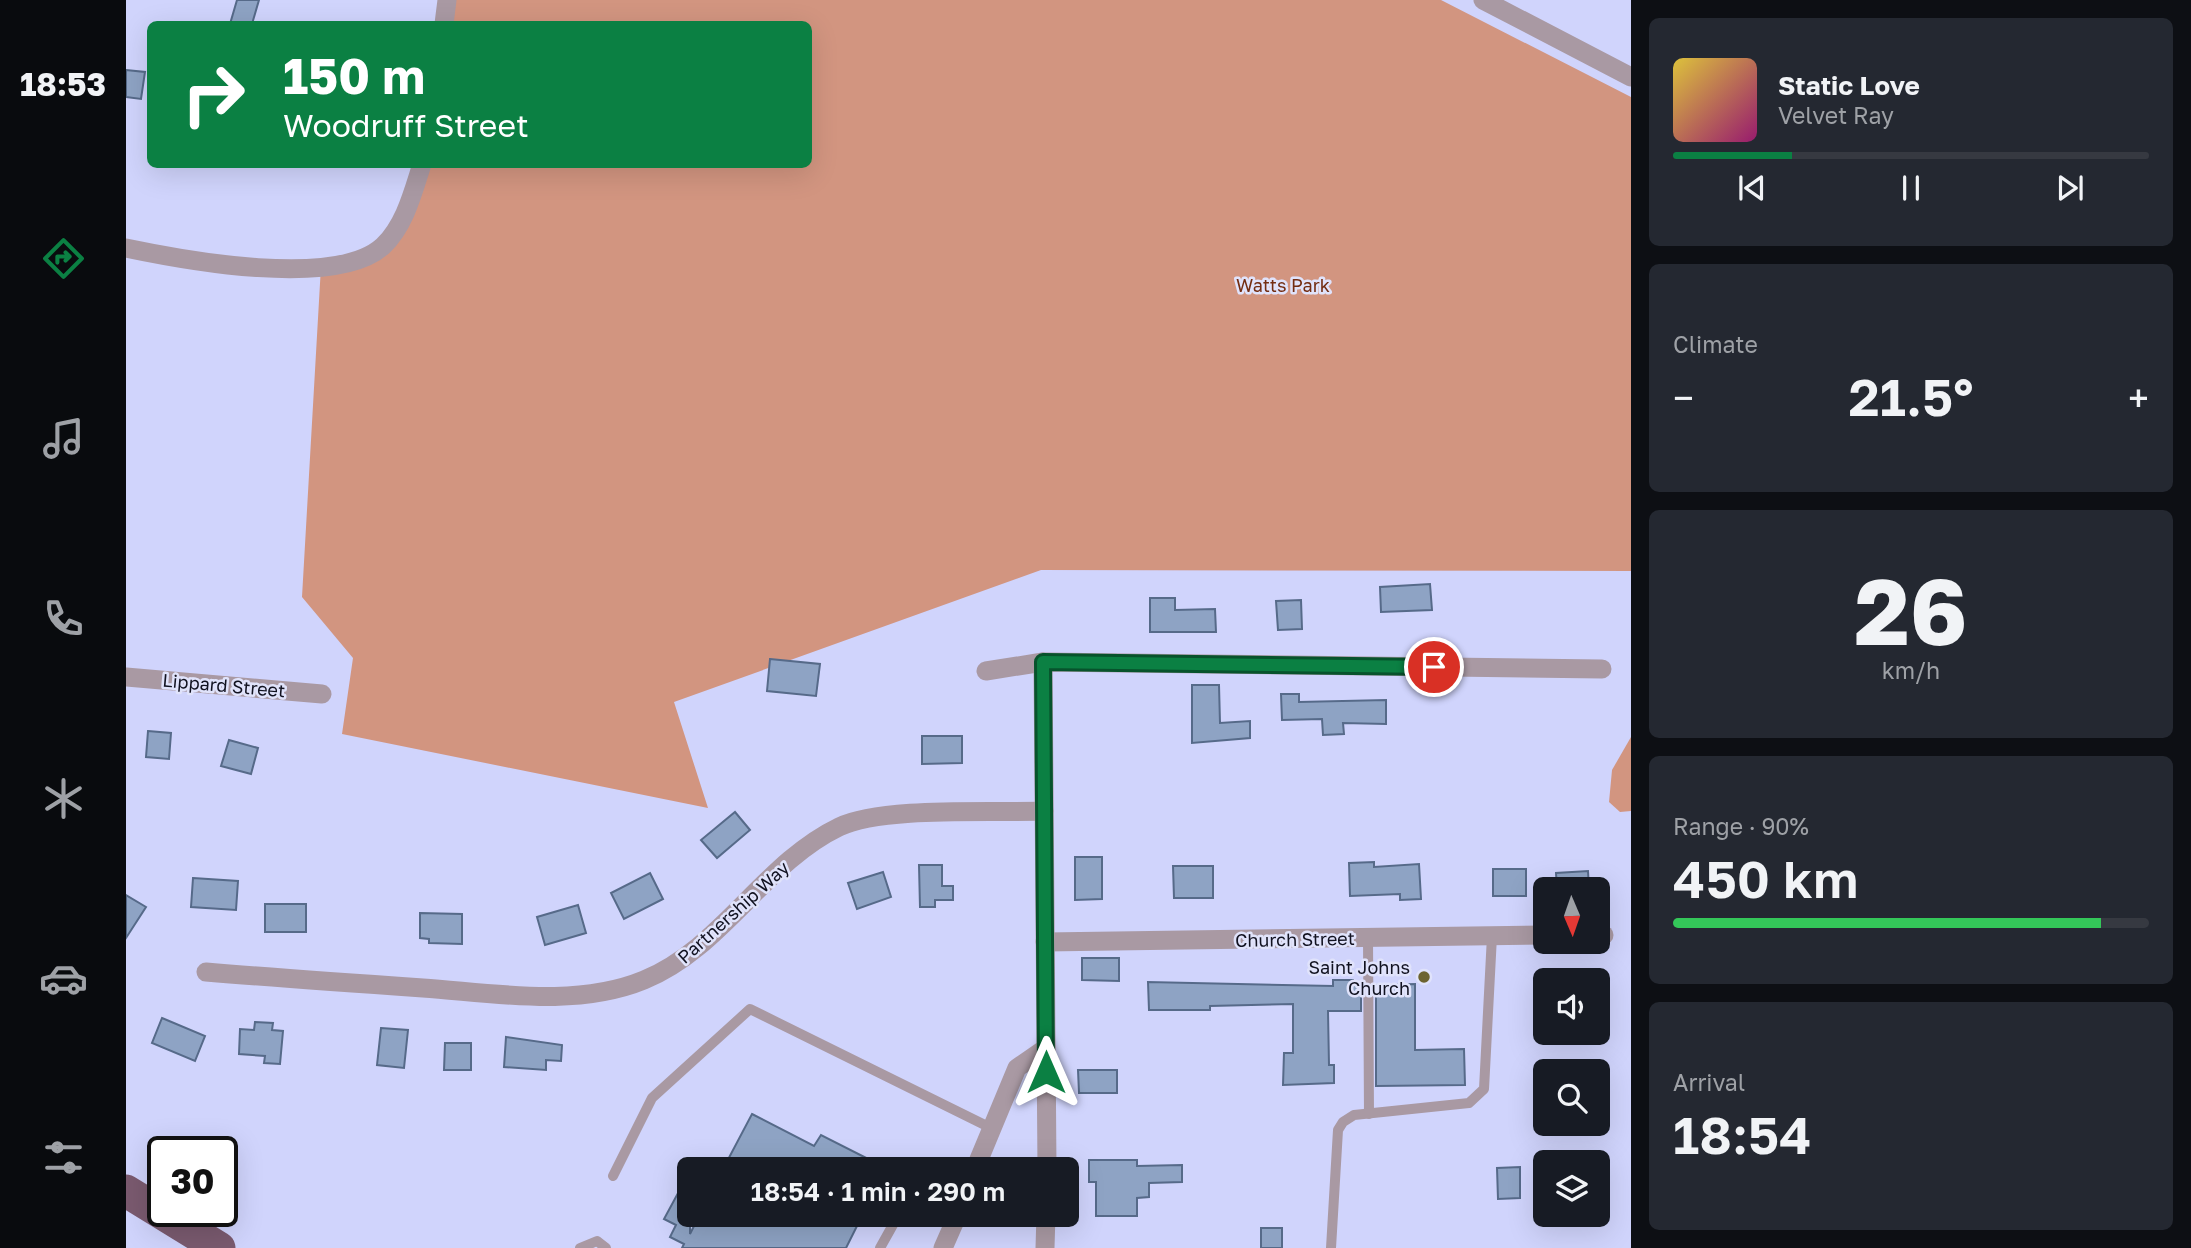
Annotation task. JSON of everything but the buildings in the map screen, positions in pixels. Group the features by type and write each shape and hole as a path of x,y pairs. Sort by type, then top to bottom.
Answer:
{"highway":[{"path":"126,1191 219,1248"}],"street":[{"path":"444,21 447,0"},
{"path":"1483,0 1631,77"},
{"path":"126,248 222,266 276,269 321,266 353,259 381,247 400,223 421,168"},
{"path":"986,671 1043,662 1602,668"},
{"path":"1043,662 1047,1157"},
{"name":"Lippard Street","path":"126,677 322,694"},
{"name":"Partnership Way","path":"206,972 533,996 609,990 642,981 670,967 791,860 840,826 870,817 1044,811"},
{"name":"Church Street","path":"1045,942 1533,935"},
{"path":"980,1157 1017,1068 1046,1048"},
{"path":"943,1248 953,1227"},
{"path":"1045,1248 1046,1227"}],"lane":[{"path":"1331,1248 1338,1130 1343,1122 1354,1115 1469,1103 1484,1089 1492,936"},
{"path":"1368,938 1369,1114"},
{"path":"613,1176 652,1098 750,1009 991,1128"},
{"path":"880,1248 892,1227"},
{"path":"580,1248 597,1241 606,1248"}],"green space":[{"name":"Watts Park","path":"447,0 1441,0 1631,97 1631,571 1041,570 674,702 708,808 342,734 353,658 302,597 321,266 381,247 420,168 812,168 812,21 444,21"},
{"path":"1631,737 1631,811 1620,812 1609,802 1612,770"}],"place":[{"name":"Saint Johns Church","path":"1424,977"}],"route":[{"path":"1046,1072 1043,662 1434,667"}]}
